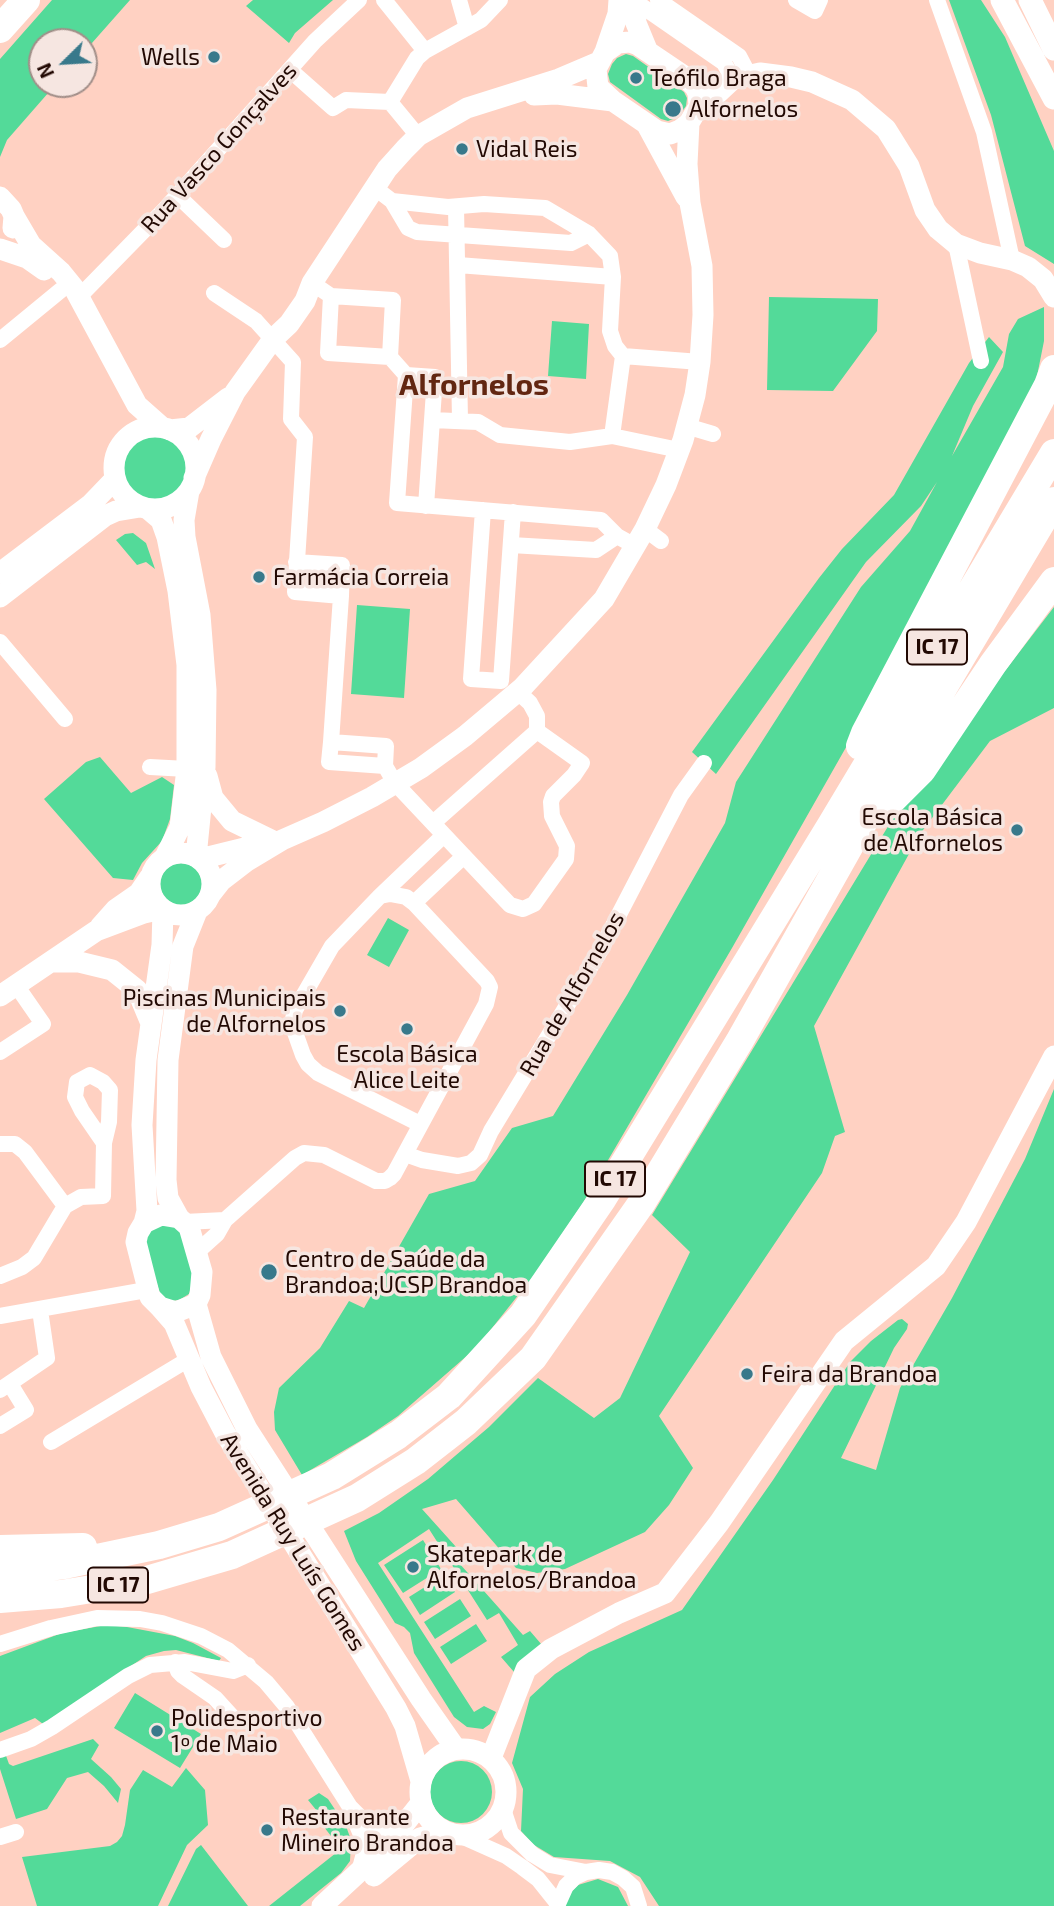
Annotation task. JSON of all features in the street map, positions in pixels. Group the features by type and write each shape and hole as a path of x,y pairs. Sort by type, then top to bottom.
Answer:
{"highway":[{"path":"0,29 26,0"},
{"path":"843,831 865,733 1054,369"},
{"name":"IC 17","path":"0,1599 61,1594 148,1580 232,1555 357,1498 416,1461 466,1422 533,1358 641,1204 739,1042 843,831 1049,461"},
{"name":"IC 17","path":"0,1573 64,1565 159,1545 219,1527 332,1476 398,1435 449,1396 523,1315 603,1198 843,831 1054,501"},
{"path":"843,831 922,770 993,664 1054,581"},
{"path":"0,1549 159,1545"}],"main road":[{"path":"1002,0 1054,98"},
{"path":"1032,4 1054,49"}],"street":[{"name":"Rua Vasco Gonçalves","path":"0,340 70,293 178,196 314,41 359,0"},
{"path":"384,0 425,51"},
{"path":"459,0 467,28"},
{"path":"390,102 417,58 489,14 500,0"},
{"path":"630,1 618,14 602,57 596,78 598,87 647,125 670,134 680,130 718,93 741,77 747,66 739,57 658,0"},
{"path":"796,0 815,10 820,0"},
{"path":"937,0 984,132 1012,260"},
{"path":"630,1 741,77"},
{"path":"630,1 648,52"},
{"path":"1032,4 1054,30"},
{"path":"0,597 105,516 116,511 169,507 180,500 191,485 236,392 273,340 280,318 296,295 312,283 374,188 418,136 467,108 514,95 602,57 618,43 630,42 648,52 684,76 695,87 687,164 690,203 702,267 700,362 679,450 640,538 594,611 447,750 390,775 323,822 278,841 222,881 203,903 180,916 163,910 144,912 96,931 8,991 43,1024 0,1052"},
{"path":"290,69 333,108 346,100 390,102 418,136"},
{"path":"684,76 741,77 767,73 812,82 852,100 886,129 909,166 925,210 938,229 956,244 1012,260 1050,286"},
{"path":"514,95 557,94 613,101"},
{"path":"647,125 690,203"},
{"path":"374,188 392,201 411,231 571,243 589,234"},
{"path":"178,196 223,240"},
{"path":"0,197 7,202 31,245 61,272 122,404 126,422 114,463 115,479 124,496 162,523 178,591 196,768 198,858 211,876 203,903 183,946 168,1060 168,1198 192,1234 202,1282 196,1304 176,1312 160,1307 150,1297 146,1290 136,1242 148,1211 142,1125 162,945 163,910 151,895 150,877"},
{"path":"392,201 545,208 589,234 610,256 613,277 610,331 615,346 623,356 612,436"},
{"path":"456,206 460,420"},
{"path":"14,216 13,231 0,247 38,265 70,293 137,405 188,445 195,467 184,528 200,615 204,661 196,768 180,827 165,857 156,865 139,893 116,909 96,931"},
{"path":"956,244 981,360"},
{"path":"458,265 613,277"},
{"path":"312,283 331,296 393,300 390,356 406,374 435,377 426,506"},
{"path":"214,293 257,321 293,362 291,419 305,437 295,592 341,596"},
{"path":"331,296 328,353 390,356"},
{"path":"623,356 700,362"},
{"path":"406,374 397,503 601,520 640,538"},
{"path":"118,449 137,431 150,427 189,428 236,392"},
{"path":"432,420 478,422 500,435 570,442 612,436 679,450"},
{"path":"686,426 713,434"},
{"path":"0,573 91,504 115,479"},
{"path":"420,1124 318,1073 303,1055 292,1024 295,1010 332,946 438,829 537,731 537,716 530,703 511,690 471,679 482,510"},
{"path":"511,690 513,512"},
{"path":"511,545 596,550 640,538"},
{"path":"296,562 342,565 329,762 390,775 510,905 523,909 534,904 566,859 568,851 565,839 552,816 551,802 553,796 582,763 537,731"},
{"path":"0,642 65,719"},
{"name":"Rua de Alfornelos","path":"405,1154 458,1166 471,1163 480,1155 491,1131 600,951 681,794 704,763"},
{"path":"150,767 196,768"},
{"path":"196,768 222,810 242,828 278,841"},
{"path":"165,857 181,853 198,858 278,841"},
{"path":"414,903 464,856"},
{"path":"197,1252 217,1234 225,1220 304,1153 324,1155 380,1181 394,1174 486,1004 490,987 487,981 414,903 398,894 380,896"},
{"path":"51,962 79,962 112,970 137,990 151,1025"},
{"path":"491,1758 526,1668 551,1649 665,1593 719,1523 844,1341 936,1266 967,1222 1054,1056"},
{"path":"0,1276 22,1267 34,1258 65,1206 81,1197 103,1196 104,1143"},
{"path":"0,1144 15,1144 20,1147 65,1206"},
{"path":"144,1223 161,1215 182,1220 225,1220"},
{"path":"0,1316 146,1290"},
{"name":"Avenida Ruy Luís Gomes","path":"196,1304 211,1357 247,1429 456,1749"},
{"name":"Avenida Ruy Luís Gomes","path":"160,1307 174,1323 225,1433 396,1708 405,1726 421,1781"},
{"path":"0,1426 26,1410 5,1387 47,1357 40,1310"},
{"path":"51,1442 189,1359"},
{"path":"0,1644 51,1628 97,1618 140,1619 201,1636 228,1650 266,1682 287,1707 350,1807 363,1842 364,1853 359,1874"},
{"path":"3,1750 52,1727 139,1670 161,1662 233,1671 239,1671 248,1665"},
{"path":"175,1662 183,1676 215,1698 235,1720"},
{"path":"338,1906 420,1838 452,1833 472,1834 496,1821 506,1796 500,1769 491,1758 468,1749 456,1749 442,1754 430,1763 421,1781 421,1802 434,1824 452,1833 499,1853 522,1867 538,1879 558,1905 566,1886 575,1877 599,1870 612,1872 623,1878 632,1887 639,1906"},
{"path":"322,1906 359,1874 402,1830 421,1802"},
{"path":"350,1807 364,1821 379,1829 402,1830"},
{"path":"503,1809 511,1833 532,1854 550,1865 586,1872"}],"green space":[{"path":"52,0 130,0 98,36 98,28 28,28 28,98 44,98 7,140 0,157 0,59"},
{"path":"253,0 333,0 295,33 289,43 246,6"},
{"path":"949,0 981,0 1005,37 1054,151 1054,264 1025,246 991,115"},
{"path":"626,54 633,56 684,92 687,98 686,106 678,117 668,121 661,119 610,82 608,74 612,64"},
{"path":"769,297 878,299 877,331 833,391 767,390"},
{"path":"1044,307 1044,341 1035,386 878,691 583,1203 535,1274 477,1347 398,1416 302,1475 275,1430 274,1412 279,1388 320,1348 349,1301 364,1308 429,1194 475,1181 512,1128 553,1116 627,995 725,823 736,782 861,587 910,531 937,482 921,506 866,562 716,774 692,752 819,578 842,549 894,495 969,363 989,337 1003,352 973,406 952,456 1003,367 1009,334 1018,319"},
{"path":"552,321 589,324 586,379 548,376"},
{"path":"155,436 173,442 181,450 187,468 181,486 173,494 155,500 137,494 129,486 123,468 129,450 137,442"},
{"path":"133,533 146,543 155,569 146,562 137,565 116,540 125,534"},
{"path":"357,605 410,609 404,698 351,694"},
{"path":"1054,607 1054,708 990,741 920,834 814,1026 845,1132 835,1136 822,1173 659,1416 693,1468 669,1505 645,1532 565,1569 537,1573 516,1568 456,1499 422,1509 457,1548 451,1554 523,1635 530,1631 542,1645 525,1658 514,1672 501,1657 518,1645 499,1613 487,1620 429,1529 378,1563 474,1712 484,1706 496,1712 490,1724 483,1729 467,1727 454,1717 414,1653 410,1633 395,1623 356,1561 344,1531 379,1513 428,1479 489,1427 538,1378 594,1418 620,1398 690,1252 652,1215 898,810"},
{"path":"100,757 131,793 162,777 174,785 170,819 162,841 142,863 133,880 113,878 44,799 86,762"},
{"path":"181,863 196,869 202,884 196,899 181,905 166,899 160,884 166,869"},
{"path":"388,918 409,930 389,967 367,955"},
{"path":"1054,1089 1054,1906 659,1906 640,1877 610,1861 554,1857 534,1845 521,1831 523,1789 512,1763 530,1697 555,1674 589,1652 682,1610 773,1480 850,1362 871,1341 902,1319 908,1324 907,1329 894,1348 841,1458 876,1470 900,1388 952,1298 1025,1159"},
{"path":"160,1224 179,1228 194,1276 189,1294 179,1300 172,1301 161,1296 145,1249 146,1236"},
{"name":"Skatepark de Alfornelos/Brandoa","path":"423,1540 441,1569 403,1593 384,1565"},
{"path":"444,1575 455,1592 420,1615 409,1597"},
{"path":"460,1599 471,1616 435,1639 424,1622"},
{"path":"476,1624 487,1641 451,1664 440,1647"},
{"path":"106,1625 175,1636 221,1658 219,1661 176,1650 146,1656 43,1724 35,1718 0,1733 0,1656 62,1633"},
{"name":"Polidesportivo 1º de Maio","path":"135,1693 201,1734 180,1768 114,1728"},
{"path":"93,1739 99,1745 91,1759 121,1789 118,1803 88,1772 67,1778 47,1809 16,1819 0,1769 0,1754 5,1753 9,1764 13,1766"},
{"path":"461,1761 473,1763 483,1770 490,1780 490,1804 483,1814 473,1821 461,1823 449,1821 439,1814 432,1804 430,1792 432,1780 439,1770 449,1763"},
{"path":"186,1768 205,1790 208,1825 187,1845 158,1906 37,1906 22,1857 110,1846 122,1836 130,1790 143,1770 172,1787"},
{"path":"319,1793 328,1799 346,1826 351,1840 350,1861 341,1873 300,1906 269,1906 341,1849 314,1814 317,1811 308,1800"},
{"path":"201,1845 248,1906 168,1906 196,1849"},
{"path":"598,1879 618,1887 628,1906 565,1906 571,1892 578,1885"}],"place":[{"name":"Wells","path":"214,57"},
{"name":"Teófilo Braga","path":"636,78"},
{"name":"Alfornelos","path":"673,109"},
{"name":"Vidal Reis","path":"462,149"},
{"name":"Farmácia Correia","path":"259,577"},
{"name":"Escola Básica de Alfornelos","path":"1017,830"},
{"name":"Piscinas Municipais de Alfornelos","path":"340,1011"},
{"name":"Escola Básica Alice Leite","path":"407,1029"},
{"name":"Centro de Saúde da Brandoa;UCSP Brandoa","path":"269,1272"},
{"name":"Feira da Brandoa","path":"747,1374"},
{"name":"Skatepark de Alfornelos/Brandoa","path":"413,1567"},
{"name":"Polidesportivo 1º de Maio","path":"157,1731"},
{"name":"Restaurante Mineiro Brandoa","path":"267,1830"}],"district":[{"name":"Alfornelos","path":"474,385"}]}
